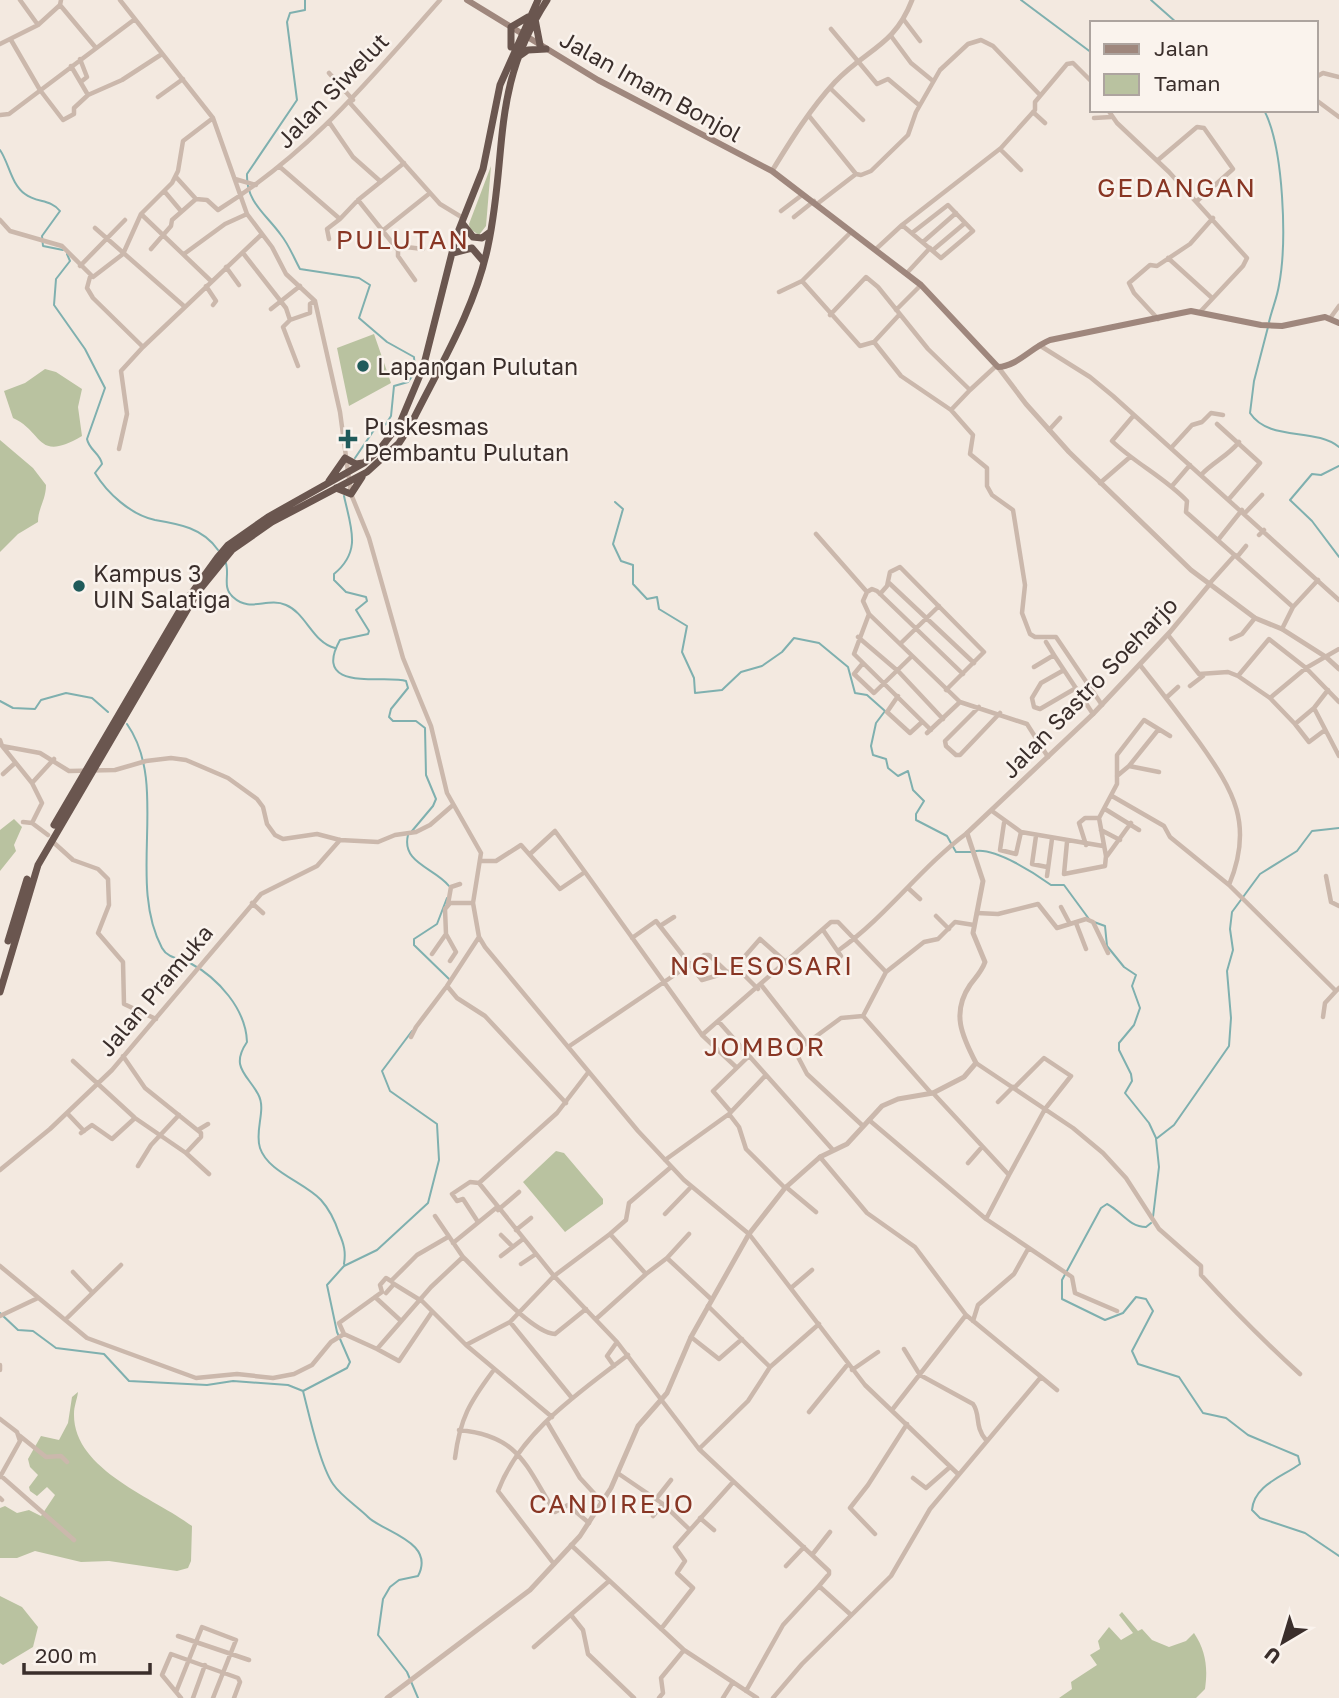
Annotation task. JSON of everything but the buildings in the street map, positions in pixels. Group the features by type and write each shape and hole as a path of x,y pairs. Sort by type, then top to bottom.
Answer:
{"highway":[{"path":"248,534 336,488 350,477 387,441 410,403 423,368 463,220 483,169 500,85 538,0"},
{"path":"336,488 351,494 367,471 399,443 468,308 491,232 502,119 513,58 511,27 533,16 547,0"},
{"path":"513,58 528,50 543,47 533,16"},
{"path":"463,220 473,237 482,238 491,232"},
{"path":"453,253 472,248 484,262"},
{"path":"323,487 345,458 356,464 364,463"},
{"path":"0,973 23,891 50,838 181,608 219,560 248,534 323,487 367,471"},
{"path":"0,992 29,888 50,838"}],"main road":[{"name":"Jalan Imam Bonjol","path":"467,0 598,80 772,171 921,285 997,366"},
{"path":"997,366 1011,364 1038,345 1200,312 1261,325 1282,326 1331,317 1339,323"}],"street":[{"path":"20,0 38,25"},
{"path":"120,0 213,118 234,179 245,193 247,214 286,274 315,300 340,412 351,494 369,538 403,658 431,726 443,780 482,861 473,903 479,937 499,967 547,1018 587,1074 691,1187 749,1234 852,1370 958,1474"},
{"name":"Jalan Siwelut","path":"245,193 280,167 352,102 440,0"},
{"path":"772,171 830,88 891,36 904,20 912,0"},
{"path":"0,44 38,25 60,3 96,48"},
{"path":"0,115 9,114 135,19"},
{"path":"904,20 920,41"},
{"path":"831,29 878,84 888,79 919,105"},
{"path":"891,36 911,63 933,81"},
{"path":"11,40 40,90 63,120 74,114 74,108 88,95 122,80 162,54"},
{"path":"794,217 856,174 871,171 903,141 933,81 968,44 981,40 993,46 1040,95"},
{"path":"80,58 87,78 81,82"},
{"path":"875,250 902,225 1000,149 1033,112 1040,95 1069,62 1090,80"},
{"path":"71,66 88,95"},
{"path":"329,73 430,194 463,220"},
{"path":"1318,76 1323,73 1339,77"},
{"path":"158,97 183,79"},
{"path":"830,88 863,120"},
{"path":"1318,101 1339,117"},
{"path":"1033,112 1045,123"},
{"path":"1109,112 1213,218 1247,260 1211,296 1200,312"},
{"path":"808,116 856,174"},
{"path":"1094,118 1111,117"},
{"path":"143,347 93,298 87,286 90,277 123,254 141,214 165,192 176,177 181,143 213,118"},
{"path":"329,122 354,157 380,181"},
{"path":"1158,160 1197,127 1204,128 1233,169 1197,201"},
{"path":"1000,149 1021,170"},
{"path":"330,239 327,229 404,163"},
{"path":"280,167 340,219"},
{"path":"176,177 196,199 207,200 218,210 245,193"},
{"path":"234,179 256,185"},
{"path":"165,192 181,211"},
{"path":"381,232 430,194"},
{"path":"781,211 804,194"},
{"path":"151,249 181,211 196,199"},
{"path":"358,200 398,250 398,257 415,280"},
{"path":"902,225 943,258 972,232 948,205 912,233"},
{"path":"141,214 211,281"},
{"path":"184,254 225,224 247,214"},
{"path":"923,242 956,214"},
{"path":"1158,319 1134,293 1129,283 1150,265 1157,266 1190,244 1213,218"},
{"path":"0,220 10,231 62,246 90,277"},
{"path":"80,266 125,220"},
{"path":"906,274 931,249 965,223"},
{"path":"95,228 184,307"},
{"path":"779,292 802,281 850,233"},
{"path":"119,449 127,414 121,371 262,234"},
{"path":"398,250 406,247 423,249"},
{"path":"243,253 281,301 290,320"},
{"path":"1168,258 1211,296"},
{"path":"226,267 239,285"},
{"path":"830,315 866,277 970,390"},
{"path":"802,281 860,346 874,342 921,285"},
{"path":"206,286 216,301 213,305"},
{"path":"271,309 300,286"},
{"path":"298,366 283,327 290,320 310,313 310,304 315,300"},
{"path":"1331,317 1339,306"},
{"path":"874,342 901,376 951,410 974,435 970,454 988,468 987,486 992,495 1013,510 1024,584 1022,613 1027,627 1035,638 1056,637 1102,705"},
{"path":"1038,345 1090,377 1244,511 1339,600"},
{"path":"951,410 997,366 1049,430 1100,483 1209,585 1255,618 1282,628 1326,657 1339,669"},
{"path":"1171,448 1192,425 1202,422 1210,413 1223,415"},
{"path":"1134,415 1112,440 1130,457 1172,486 1187,501 1186,512 1293,607"},
{"path":"1049,430 1060,418"},
{"path":"1217,424 1260,463 1229,499"},
{"path":"1201,475 1214,461 1228,455 1238,442"},
{"path":"1100,483 1130,457"},
{"path":"1172,486 1190,465"},
{"path":"1218,540 1262,495"},
{"path":"1259,535 1264,530"},
{"path":"816,534 867,592"},
{"path":"1209,585 1245,546"},
{"path":"880,594 888,582 890,572 900,567 984,652 946,690"},
{"path":"1282,628 1293,607 1318,580"},
{"path":"888,582 974,663"},
{"name":"Jalan Sastro Soeharjo","path":"967,833 1102,705 1168,635 1209,585"},
{"path":"963,674 880,594 874,589 867,592 863,601 869,614 946,690 960,702 1027,724 1048,757"},
{"path":"900,643 939,606"},
{"path":"869,614 854,652 929,732 960,702"},
{"path":"1231,639 1242,634 1255,618"},
{"path":"1168,635 1203,676"},
{"path":"858,637 899,672 943,719"},
{"path":"1238,676 1268,638 1306,668 1339,702"},
{"path":"1045,642 1093,714"},
{"path":"1270,698 1306,668 1339,649"},
{"path":"1034,667 1054,655"},
{"path":"863,663 854,674 874,693 899,672 912,656"},
{"path":"1140,665 1221,770 1232,791 1241,847 1229,885"},
{"path":"1064,670 1038,686 1032,698 1034,707 1040,709 1076,688"},
{"path":"1190,686 1203,676 1228,672 1270,698 1309,742 1325,730"},
{"path":"1166,698 1178,687"},
{"path":"1294,724 1314,708 1328,690"},
{"path":"898,696 887,712 910,733 922,722"},
{"path":"979,707 945,741 946,746 956,755 1000,713"},
{"path":"1314,708 1339,756"},
{"path":"1098,818 1112,796 1117,776 1117,755 1138,726 1146,721 1170,736"},
{"path":"1117,776 1129,766 1158,730"},
{"path":"1,743 54,760 66,770 115,770 146,761 180,758 228,778 260,802 267,824 279,838 317,834 340,840 355,838 378,842 416,832 430,825 453,804"},
{"path":"1,743 32,783 42,803 32,823"},
{"path":"32,783 54,760"},
{"path":"3,774 15,763"},
{"path":"1129,766 1159,772"},
{"path":"1112,796 1160,823 1170,837 1229,885 1337,990 1325,1003 1323,1017"},
{"path":"1105,809 1132,823 1139,830"},
{"path":"992,811 1004,823 1021,832 1103,846"},
{"path":"1087,845 1079,823 1085,818 1098,818"},
{"path":"1068,842 1064,874 1102,868 1107,864 1098,818"},
{"path":"23,822 32,823 73,860 98,869 107,877 110,905 98,933 123,962 124,1004 156,1019"},
{"path":"1004,823 1000,850 1016,854 1021,832"},
{"path":"1107,856 1132,823"},
{"path":"1101,830 1120,840"},
{"path":"530,854 555,831 662,983 702,1035 736,1067"},
{"path":"839,950 874,924 967,833 983,885 973,933 985,962 966,993 958,1016 962,1036 976,1063 1073,1128 1121,1170 1155,1224 1201,1266 1201,1275 1229,1307 1300,1374"},
{"path":"1036,836 1032,864 1047,867"},
{"path":"1047,876 1052,839"},
{"name":"Jalan Pramuka","path":"0,1170 67,1113 123,1056 202,966 252,903 275,884 317,866 340,840"},
{"path":"482,861 496,861 521,845 560,889 585,872"},
{"path":"1326,876 1331,902 1339,906"},
{"path":"450,961 456,951 446,934 447,905 451,887 460,884"},
{"path":"908,888 920,900"},
{"path":"252,903 263,913"},
{"path":"447,905 473,903"},
{"path":"978,914 998,914 1038,904 1054,927 1086,919 1093,922 1108,953"},
{"path":"1061,907 1073,923 1086,949"},
{"path":"936,916 949,929"},
{"path":"660,926 674,917"},
{"path":"863,1016 886,972 924,942 936,940 959,920 974,925"},
{"path":"632,938 655,921 702,981 736,967 760,939 787,963"},
{"path":"702,1035 834,921 886,972"},
{"path":"823,930 839,950 841,956 836,961"},
{"path":"432,954 446,934"},
{"path":"411,1037 479,937"},
{"path":"568,1047 689,964 708,955 728,972"},
{"path":"736,967 760,987 806,1042"},
{"path":"447,986 457,998 481,1012 566,1103"},
{"path":"863,1016 841,1018 797,1051 802,1068 863,1126"},
{"path":"863,1016 1009,1175"},
{"path":"719,1022 833,1150"},
{"path":"123,1056 145,1088 198,1130 201,1137 186,1153"},
{"path":"748,1057 713,1091 739,1127 746,1149 785,1188 816,1212"},
{"path":"986,1219 1045,1110 1071,1076 1048,1058 1043,1059 998,1102"},
{"path":"73,1061 135,1118 161,1134 209,1174"},
{"path":"387,1698 530,1590 589,1523 619,1474 638,1426 661,1401 711,1299 749,1234 785,1188 820,1157 847,1144 889,1101 932,1093 964,1077 976,1063"},
{"path":"478,1223 463,1199 457,1201 452,1193 470,1182 479,1183 566,1103 587,1074"},
{"path":"665,1160 730,1113 766,1075"},
{"path":"67,1113 82,1132 94,1125 112,1139 135,1118"},
{"path":"138,1166 161,1134 179,1115"},
{"path":"869,1120 986,1219 1072,1277 1075,1293 1117,1311"},
{"path":"198,1130 208,1124"},
{"path":"968,1163 982,1147"},
{"path":"820,1157 867,1213 915,1247 966,1315 1057,1391"},
{"path":"466,1345 510,1322 554,1276 626,1220 629,1203 671,1167"},
{"path":"479,1183 497,1209 554,1276 628,1355 699,1449 830,1573 783,1625 746,1691"},
{"path":"665,1214 691,1187"},
{"path":"453,1243 519,1192"},
{"path":"435,1216 463,1257 519,1312 553,1334 586,1308"},
{"path":"516,1230 531,1218"},
{"path":"610,1234 646,1274"},
{"path":"596,1320 667,1258 689,1234"},
{"path":"502,1236 513,1247"},
{"path":"386,1293 417,1255 448,1237"},
{"path":"501,1256 523,1239"},
{"path":"973,1321 978,1306 1014,1274 1028,1249"},
{"path":"520,1264 536,1254"},
{"path":"377,1349 400,1320 463,1257"},
{"path":"667,1258 711,1299"},
{"path":"65,1320 121,1265"},
{"path":"0,1266 100,1345 206,1379 237,1374 274,1378 294,1374 312,1365 331,1342 342,1335"},
{"path":"791,1288 812,1270"},
{"path":"73,1272 92,1291"},
{"path":"432,1312 399,1361 342,1335 339,1326 341,1321 382,1292 380,1285 386,1278 420,1300 494,1371 523,1390 552,1417"},
{"path":"375,1297 400,1320"},
{"path":"3,1315 38,1298"},
{"path":"708,1306 770,1367"},
{"path":"892,1410 966,1315"},
{"path":"510,1322 572,1398"},
{"path":"699,1449 748,1401 770,1367 819,1324"},
{"path":"691,1337 719,1359 742,1339"},
{"path":"614,1366 607,1354 617,1342"},
{"path":"904,1349 920,1375 973,1404 977,1428 986,1440"},
{"path":"852,1370 878,1352"},
{"path":"554,1564 498,1492 518,1453 547,1422 572,1398 628,1355"},
{"path":"808,1412 848,1364"},
{"path":"456,1458 459,1430 471,1398 494,1371"},
{"path":"773,1698 850,1614 891,1576 925,1516 1041,1377"},
{"path":"0,1419 46,1457 61,1456 68,1462"},
{"path":"547,1422 580,1478 603,1503"},
{"path":"876,1534 849,1508 869,1485 907,1424"},
{"path":"459,1430 496,1436 518,1453 555,1512 568,1505 589,1523"},
{"path":"20,1436 20,1441 1,1476 75,1540"},
{"path":"913,1478 926,1488 950,1467"},
{"path":"619,1474 663,1504 690,1530"},
{"path":"656,1499 670,1480"},
{"path":"661,1629 693,1588 677,1573 685,1560 675,1547 733,1482"},
{"path":"653,1516 663,1504"},
{"path":"700,1518 714,1530"},
{"path":"812,1555 830,1532"},
{"path":"571,1545 684,1650 757,1698"},
{"path":"786,1566 804,1547"},
{"path":"534,1647 609,1581"},
{"path":"819,1586 850,1614"},
{"path":"571,1615 583,1630 588,1654 634,1698"},
{"path":"176,1692 202,1627 236,1639 213,1698"},
{"path":"178,1636 249,1660"},
{"path":"659,1698 663,1693 660,1679 684,1650"},
{"path":"181,1698 162,1673 170,1654 239,1679 234,1698"},
{"path":"193,1698 205,1665"},
{"path":"723,1698 733,1682"}],"green space":[{"path":"491,166 486,226 479,235 470,229 469,224"},
{"name":"Lapangan Pulutan","path":"374,334 391,383 349,406 337,348"},
{"path":"45,369 56,372 82,389 78,407 82,436 56,447 42,442 13,418 4,391 25,383"},
{"path":"0,440 33,468 46,485 38,522 18,534 0,552"},
{"path":"14,819 22,827 14,845 16,851 0,871 0,830"},
{"path":"556,1151 564,1153 603,1199 603,1204 565,1232 523,1182"},
{"path":"78,1392 74,1408 77,1434 87,1451 101,1467 119,1480 192,1526 191,1561 188,1568 177,1571 109,1561 81,1562 35,1551 17,1558 0,1558 0,1508 5,1506 17,1513 29,1510 41,1516 55,1495 47,1487 37,1496 30,1491 29,1487 38,1475 30,1467 28,1459 41,1436 59,1440 68,1423 72,1397"},
{"path":"0,1596 22,1607 38,1627 33,1647 3,1665 0,1663"},
{"path":"1122,1612 1138,1631 1142,1629 1152,1640 1169,1647 1186,1641 1194,1633 1204,1653 1206,1674 1205,1689 1196,1698 1059,1698 1072,1689 1071,1682 1097,1665 1090,1655 1100,1649 1098,1641 1109,1627 1121,1640 1133,1633 1119,1615"}],"waterway":[{"path":"305,0 305,10 290,13 287,22 297,100 247,174 248,184 253,200 284,239 300,269 359,278 370,285 359,318 387,342 414,357 415,372 408,382 394,386 391,416 386,424 374,430 355,458"},
{"path":"1021,0 1090,52"},
{"path":"1151,0 1175,21"},
{"path":"1265,112 1276,147 1283,221 1279,285 1269,322"},
{"path":"0,150 20,190 60,211 42,236 43,246 63,250"},
{"path":"67,254 70,261 56,279 54,305 85,349 105,388 87,439 102,464 95,473 106,488 129,508 146,517 182,525 198,532 218,550"},
{"path":"1268,327 1254,381 1250,413 1258,422 1269,428 1318,437 1339,447"},
{"path":"1339,466 1321,475 1312,474 1290,500 1312,521 1339,557"},
{"path":"344,496 351,529 351,548 343,565 334,574 334,580 346,592 366,597 367,601 356,610 369,631 368,634 340,640 333,657 335,668 343,675 355,678 406,681 408,688 391,709 389,717 393,721 416,721 425,728 426,775 436,799 412,831"},
{"path":"615,502 623,509 613,544 621,561 633,565 633,584 647,599 657,597 659,609 687,626 682,652 694,678 695,693 722,690 741,672 762,666 782,652 794,638 819,643 848,667 855,693 867,695 885,711 876,723 871,746 873,755 886,759 888,768 898,776 908,771 913,790 924,801 916,814 916,820 947,836 956,852 971,852"},
{"path":"225,561 229,593 239,602 286,605 299,614 321,640 335,648"},
{"path":"0,701 13,708 35,709 41,700 66,693 92,698 108,712"},
{"path":"127,724 139,748 146,775 147,893 152,922 162,948 174,958 190,963 211,977 236,1006 242,1018 247,1042 240,1064 260,1100 260,1148 271,1164 314,1194 327,1208 343,1244 344,1264"},
{"path":"1153,1217 1159,1167 1156,1139 1174,1125 1229,1046 1231,1018 1227,971 1233,950 1230,929 1232,912 1260,874 1297,851 1312,831 1339,828"},
{"path":"408,835 407,844 414,859 449,886"},
{"path":"976,851 1005,858 1051,885 1064,885 1089,919"},
{"path":"447,898 437,924 414,939 414,945 449,979"},
{"path":"1094,922 1105,926 1107,946 1124,967 1136,975 1132,986 1140,1008 1134,1025 1119,1043 1119,1050 1132,1081 1125,1093 1149,1123 1156,1138"},
{"path":"412,1031 382,1071 390,1091 437,1124 439,1160 428,1203 377,1250 344,1266 327,1285 337,1332 350,1362 347,1368 303,1391 319,1452 333,1484 368,1517 405,1539 420,1555 422,1564 418,1576 399,1580 390,1587 383,1599 378,1635 407,1672 418,1698"},
{"path":"1151,1223 1146,1227 1140,1226 1130,1222 1107,1204 1101,1208 1062,1280 1062,1299 1105,1320 1123,1313 1136,1297 1146,1299 1153,1311 1132,1351 1138,1364 1179,1377 1203,1413 1226,1418 1248,1435 1298,1456 1300,1464 1263,1488 1254,1501 1252,1510 1260,1518 1305,1533 1339,1556"},
{"path":"0,1313 18,1330 33,1331 56,1348 104,1354 129,1381 207,1385 233,1381 288,1385 303,1391"}],"place":[{"name":"Lapangan Pulutan","path":"363,366"},
{"name":"Puskesmas Pembantu Pulutan","path":"348,439"},
{"name":"Kampus 3 UIN Salatiga","path":"79,586"}],"district":[{"name":"GEDANGAN","path":"1177,187"},
{"name":"PULUTAN","path":"403,239"},
{"name":"NGLESOSARI","path":"762,965"},
{"name":"JOMBOR","path":"765,1046"},
{"name":"CANDIREJO","path":"612,1503"}]}
